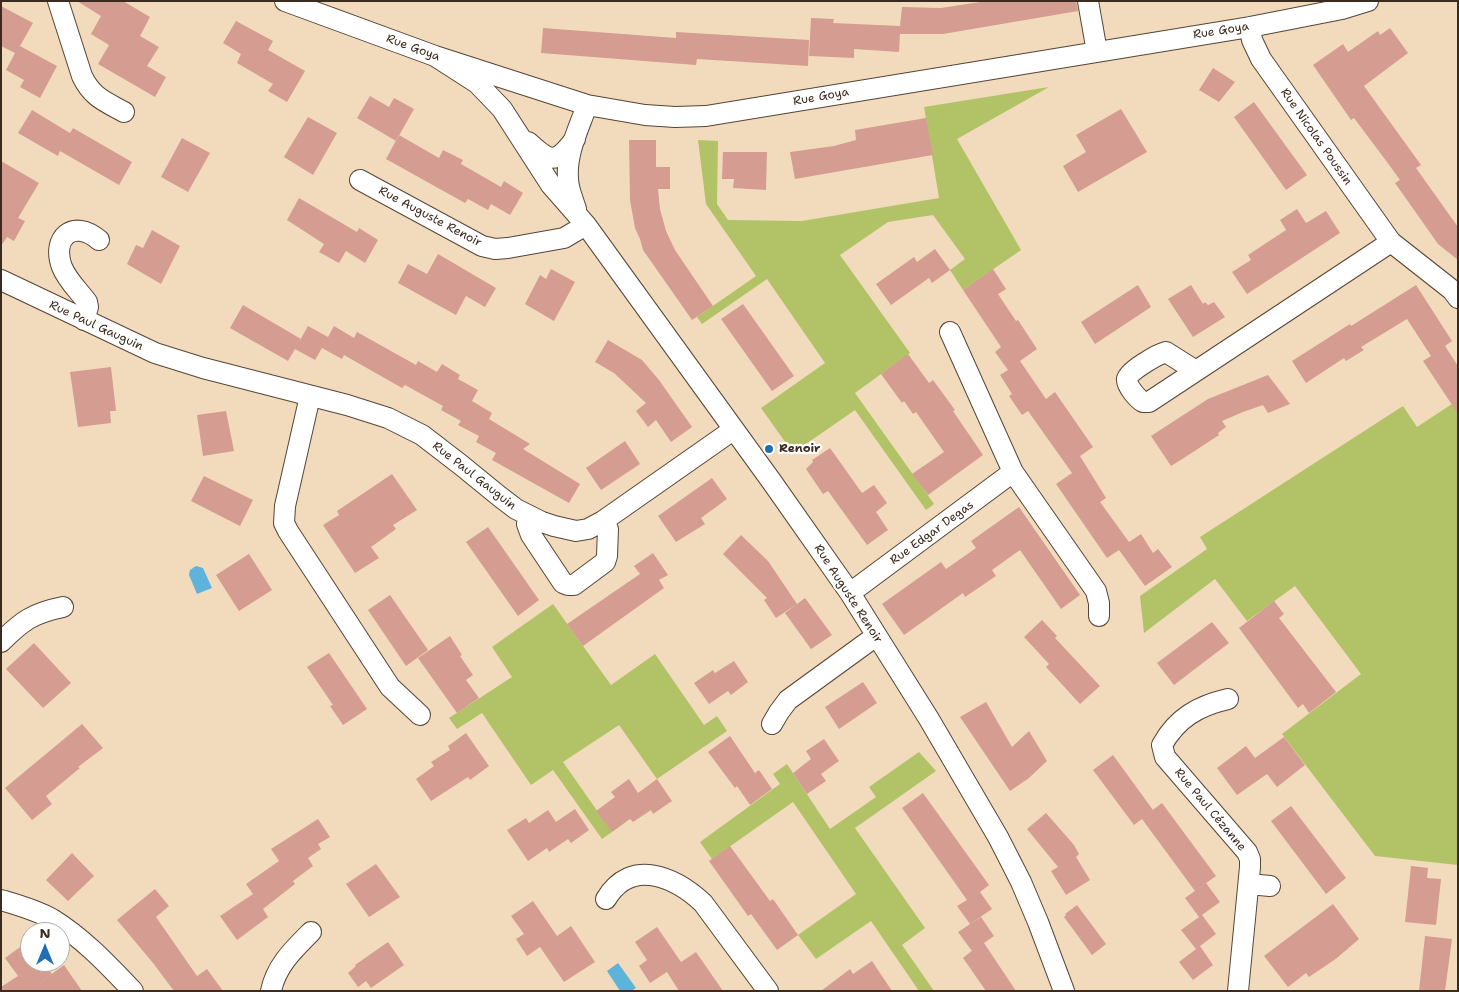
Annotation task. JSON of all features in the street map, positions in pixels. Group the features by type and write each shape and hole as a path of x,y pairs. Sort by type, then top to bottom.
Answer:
{"street":[{"path":"58,1 82,76 87,86 94,95 124,112"},
{"path":"1088,1 1097,52"},
{"name":"Rue Goya","path":"296,3 435,56 587,105 645,115 675,117 706,116 1097,52 1342,10 1368,1"},
{"name":"Rue Nicolas Poussin","path":"1250,26 1252,40 1261,58 1391,242 1452,290 1458,298"},
{"path":"435,56 477,83 502,109 551,185 582,220"},
{"path":"502,109 504,93 517,83"},
{"path":"582,220 568,180 569,156 587,105"},
{"path":"515,130 549,158 560,156 567,150 575,138"},
{"name":"Rue Auguste Renoir","path":"360,180 482,246 495,249 564,238 582,220 850,593 929,719 998,837 1021,882 1064,991"},
{"path":"84,320 88,307 87,302 66,276 60,260 60,245 66,235 76,230 84,231 99,240"},
{"path":"1196,371 1391,242"},
{"name":"Rue Paul Gauguin","path":"1,280 155,353 370,412 405,426 438,447 516,509 530,517 554,526 576,531 588,530 603,522 733,430"},
{"path":"950,332 1014,472 1096,591 1099,616"},
{"path":"310,396 285,506 284,523 390,686 420,715"},
{"name":"Rue Edgar Degas","path":"850,593 1014,472"},
{"path":"530,517 527,524 528,530 562,583 568,585 574,585 605,562 608,530 603,522"},
{"path":"1,642 19,624 52,609 63,607"},
{"path":"772,724 778,712 788,700 876,636"},
{"name":"Rue Paul Cézanne","path":"1228,699 1211,703 1196,710 1170,731 1162,745 1165,757 1247,852 1250,859 1238,991"},
{"path":"606,899 617,884 624,879 639,875 656,876 680,886 693,894 702,903 768,991"},
{"path":"1,884 1,894"},
{"path":"1249,884 1270,886"},
{"path":"1,900 50,918 72,933 133,991"},
{"path":"271,991 275,977 284,962 311,932"}],"green space":[{"path":"1049,87 957,139 1021,250 963,290 950,270 965,259 933,215 888,222 840,255 910,353 855,393 934,504 926,510 855,410 793,453 761,408 825,363 767,279 702,324 697,317 756,276 706,204 698,140 718,141 717,204 728,220 802,221 939,198 924,107"},
{"path":"1458,400 1458,865 1375,856 1282,734 1361,674 1295,586 1247,621 1215,579 1144,633 1140,596 1207,549 1200,537 1403,406 1417,427"},
{"path":"553,604 611,685 655,654 704,725 717,716 727,731 657,779 619,725 563,762 612,832 602,839 553,770 531,785 482,713 457,729 449,718 512,677 492,647"},
{"path":"919,752 936,771 855,828 925,928 902,945 934,991 919,991 871,921 816,959 798,935 856,894 793,802 712,859 700,842 780,784 773,774 787,764 830,829 876,797 869,787"}],"water":[{"path":"196,566 203,568 212,588 197,594 189,575 190,570"},
{"path":"618,963 636,988 631,991 620,991 607,971"}],"building":[{"path":"77,1 123,1 150,17 140,36 159,47 147,66 166,77 155,97 98,64 109,45 91,34 101,16"},
{"path":"987,1 1076,1 1078,11 943,34 900,34 899,52 854,49 854,58 809,56 811,18 834,19 833,23 900,26 902,7 941,8"},
{"path":"1,6 33,23 20,46 57,66 40,98 20,87 24,80 6,70 15,53 1,46"},
{"path":"236,21 273,41 268,50 305,71 287,102 268,91 273,84 237,63 241,54 223,43"},
{"path":"543,28 676,38 676,32 809,40 808,66 697,59 696,65 541,53"},
{"path":"1390,28 1408,53 1364,86 1421,165 1416,168 1458,227 1458,260 1438,244 1395,183 1400,180 1354,118 1351,120 1313,65 1343,44 1348,52 1378,31 1380,35"},
{"path":"1213,68 1235,82 1219,102 1199,90"},
{"path":"370,96 389,107 394,98 414,109 396,141 357,118"},
{"path":"1254,102 1307,175 1286,190 1234,117"},
{"path":"1121,109 1147,152 1078,192 1063,166 1086,152 1076,135"},
{"path":"32,110 70,133 73,128 132,162 119,185 60,151 58,156 18,133"},
{"path":"308,117 337,133 313,175 284,157"},
{"path":"926,118 933,155 795,179 790,152 834,146 856,140 855,130"},
{"path":"399,135 439,158 443,150 463,160 461,164 501,187 504,181 523,193 510,215 491,204 488,210 468,199 465,203 386,159"},
{"path":"182,138 210,153 188,192 161,177"},
{"path":"629,140 656,140 656,167 670,167 670,189 658,189 660,209 666,231 675,250 713,306 692,320 643,250 635,228 630,200"},
{"path":"723,152 767,152 766,190 733,188 734,179 722,179"},
{"path":"1,161 39,183 18,218 25,221 14,241 7,237 1,246"},
{"path":"299,198 357,232 359,228 378,240 365,263 346,251 339,263 319,252 324,244 287,220"},
{"path":"1297,209 1306,223 1326,211 1340,233 1247,294 1232,272 1251,260 1248,255 1286,230 1280,220"},
{"path":"152,230 180,246 161,284 127,264 136,245 143,248"},
{"path":"935,249 950,270 932,283 929,278 891,305 876,284 914,257 917,262"},
{"path":"438,254 496,288 485,307 466,296 456,315 398,283 408,264 427,274"},
{"path":"551,269 575,282 554,321 525,304 540,275 546,279"},
{"path":"993,269 1006,289 998,294 1037,349 1020,361 1046,399 1055,392 1093,447 1080,456 1106,498 1100,502 1129,542 1141,534 1153,553 1158,549 1172,567 1145,586 1119,550 1107,558 1056,484 1072,473 1028,411 1022,415 1009,396 1012,394 1000,375 1008,370 995,352 1001,347 963,290"},
{"path":"1138,285 1151,307 1095,344 1081,322"},
{"path":"1191,285 1203,304 1205,302 1208,305 1214,302 1225,317 1193,337 1168,299"},
{"path":"1416,285 1452,341 1445,346 1458,366 1458,414 1423,361 1431,356 1407,319 1361,347 1364,350 1346,361 1344,358 1306,383 1292,361"},
{"path":"743,304 794,376 772,391 721,319"},
{"path":"243,305 301,339 308,326 328,337 334,326 354,338 357,332 416,365 418,361 437,372 442,364 460,375 458,379 478,390 472,401 492,413 489,419 530,444 523,449 580,484 569,503 492,460 496,453 476,442 479,436 458,425 461,421 441,410 443,406 405,385 402,388 344,355 342,359 322,348 315,360 295,349 288,361 230,328"},
{"path":"608,340 642,360 659,380 692,427 671,442 656,420 648,427 636,411 646,403 614,373 595,362"},
{"path":"908,354 929,383 933,380 955,410 953,411 983,455 928,495 912,474 944,452 916,412 913,414 904,401 902,403 881,374"},
{"path":"111,367 116,411 110,411 111,423 78,427 70,372"},
{"path":"1268,375 1290,404 1268,413 1263,405 1222,421 1226,427 1218,433 1219,435 1171,466 1151,436 1208,399"},
{"path":"226,411 234,451 203,456 197,415"},
{"path":"625,441 640,464 601,490 586,468"},
{"path":"830,448 862,493 874,485 887,503 876,512 888,530 867,545 828,491 823,494 806,469 813,462 812,460"},
{"path":"392,474 417,510 393,525 396,529 371,547 379,558 355,573 323,525 339,515 337,511"},
{"path":"204,476 253,500 240,526 191,501"},
{"path":"712,478 727,499 701,518 705,524 676,542 658,516"},
{"path":"1019,507 1080,595 1061,609 1020,550 992,570 996,576 965,597 963,593 904,635 882,604 941,562 946,569 976,548 971,541"},
{"path":"488,527 539,600 518,616 466,542"},
{"path":"741,535 768,561 797,604 776,618 764,600 767,598 723,554"},
{"path":"653,553 668,575 659,580 664,588 583,646 567,624 640,574 634,566"},
{"path":"249,554 272,590 239,611 216,575"},
{"path":"390,595 428,650 406,666 368,610"},
{"path":"805,598 832,635 811,649 785,613"},
{"path":"1274,601 1284,614 1279,618 1336,692 1309,713 1303,704 1298,708 1239,628"},
{"path":"1042,620 1057,636 1055,638 1100,686 1080,704 1046,667 1049,664 1024,637"},
{"path":"1212,622 1229,643 1174,685 1157,663"},
{"path":"450,636 462,655 460,656 473,675 466,680 479,698 457,713 418,658"},
{"path":"34,643 71,683 43,708 6,669"},
{"path":"329,653 367,709 343,725 330,706 333,705 307,667"},
{"path":"734,661 748,682 731,695 728,691 709,704 694,683 713,670 715,673"},
{"path":"863,682 877,703 839,729 825,707"},
{"path":"986,702 1012,747 1029,731 1047,761 1029,778 1010,791 960,717"},
{"path":"82,724 103,748 78,767 80,768 46,796 52,804 32,820 5,788"},
{"path":"466,733 489,766 470,780 468,777 431,801 416,779 434,766 431,762 450,750 448,746"},
{"path":"730,736 755,773 759,770 772,789 750,805 737,786 735,788 708,752"},
{"path":"1284,737 1305,765 1277,787 1267,774 1237,795 1217,768 1246,746 1255,758"},
{"path":"824,739 839,761 821,774 826,781 807,794 793,773 811,759 806,751"},
{"path":"1113,755 1153,810 1162,803 1216,876 1195,891 1142,819 1134,825 1093,770"},
{"path":"629,779 638,793 657,779 672,801 653,814 651,810 633,822 630,819 612,832 596,811 615,797 611,792"},
{"path":"923,793 989,885 980,892 992,909 970,924 957,906 967,900 902,808"},
{"path":"1291,806 1346,878 1326,894 1271,821"},
{"path":"575,809 589,830 571,843 568,839 549,852 547,848 528,861 507,830 526,818 529,823 548,810 556,822"},
{"path":"1046,813 1074,845 1079,854 1076,857 1090,880 1066,895 1051,871 1058,867 1027,829"},
{"path":"318,819 330,837 318,844 321,849 308,858 313,866 293,881 295,884 263,909 268,917 237,940 220,916 253,894 246,884 279,861 271,849"},
{"path":"730,846 770,901 773,899 798,935 777,950 751,914 748,916 709,861"},
{"path":"72,853 94,876 68,901 46,880"},
{"path":"376,864 400,897 369,917 346,884"},
{"path":"1411,866 1428,868 1427,878 1441,879 1436,925 1405,922"},
{"path":"1206,883 1220,902 1202,915 1216,934 1196,949 1181,930 1199,917 1185,898"},
{"path":"155,889 169,906 156,917 197,976 207,969 223,991 174,991 117,920"},
{"path":"533,901 557,936 571,926 595,962 564,982 540,947 527,956 516,939 524,934 511,916"},
{"path":"1333,904 1359,939 1337,958 1309,977 1306,973 1288,987 1264,956"},
{"path":"1077,905 1106,944 1092,955 1064,917 1065,914"},
{"path":"981,917 994,936 984,943 1016,991 986,991 963,958 972,951 958,932"},
{"path":"657,927 681,962 696,952 723,991 679,991 667,972 650,983 639,966 647,960 635,942"},
{"path":"1425,936 1452,939 1445,991 1419,991"},
{"path":"388,942 404,965 371,988 366,981 358,987 348,973 355,965"},
{"path":"1200,946 1213,965 1193,980 1179,962"},
{"path":"20,947 20,972 50,972 52,974 55,972 69,972 82,991 1,991 1,987 18,976 5,958"},
{"path":"872,961 892,991 821,991 850,969 853,974"}],"place":[{"name":"Renoir","path":"769,449"}]}
